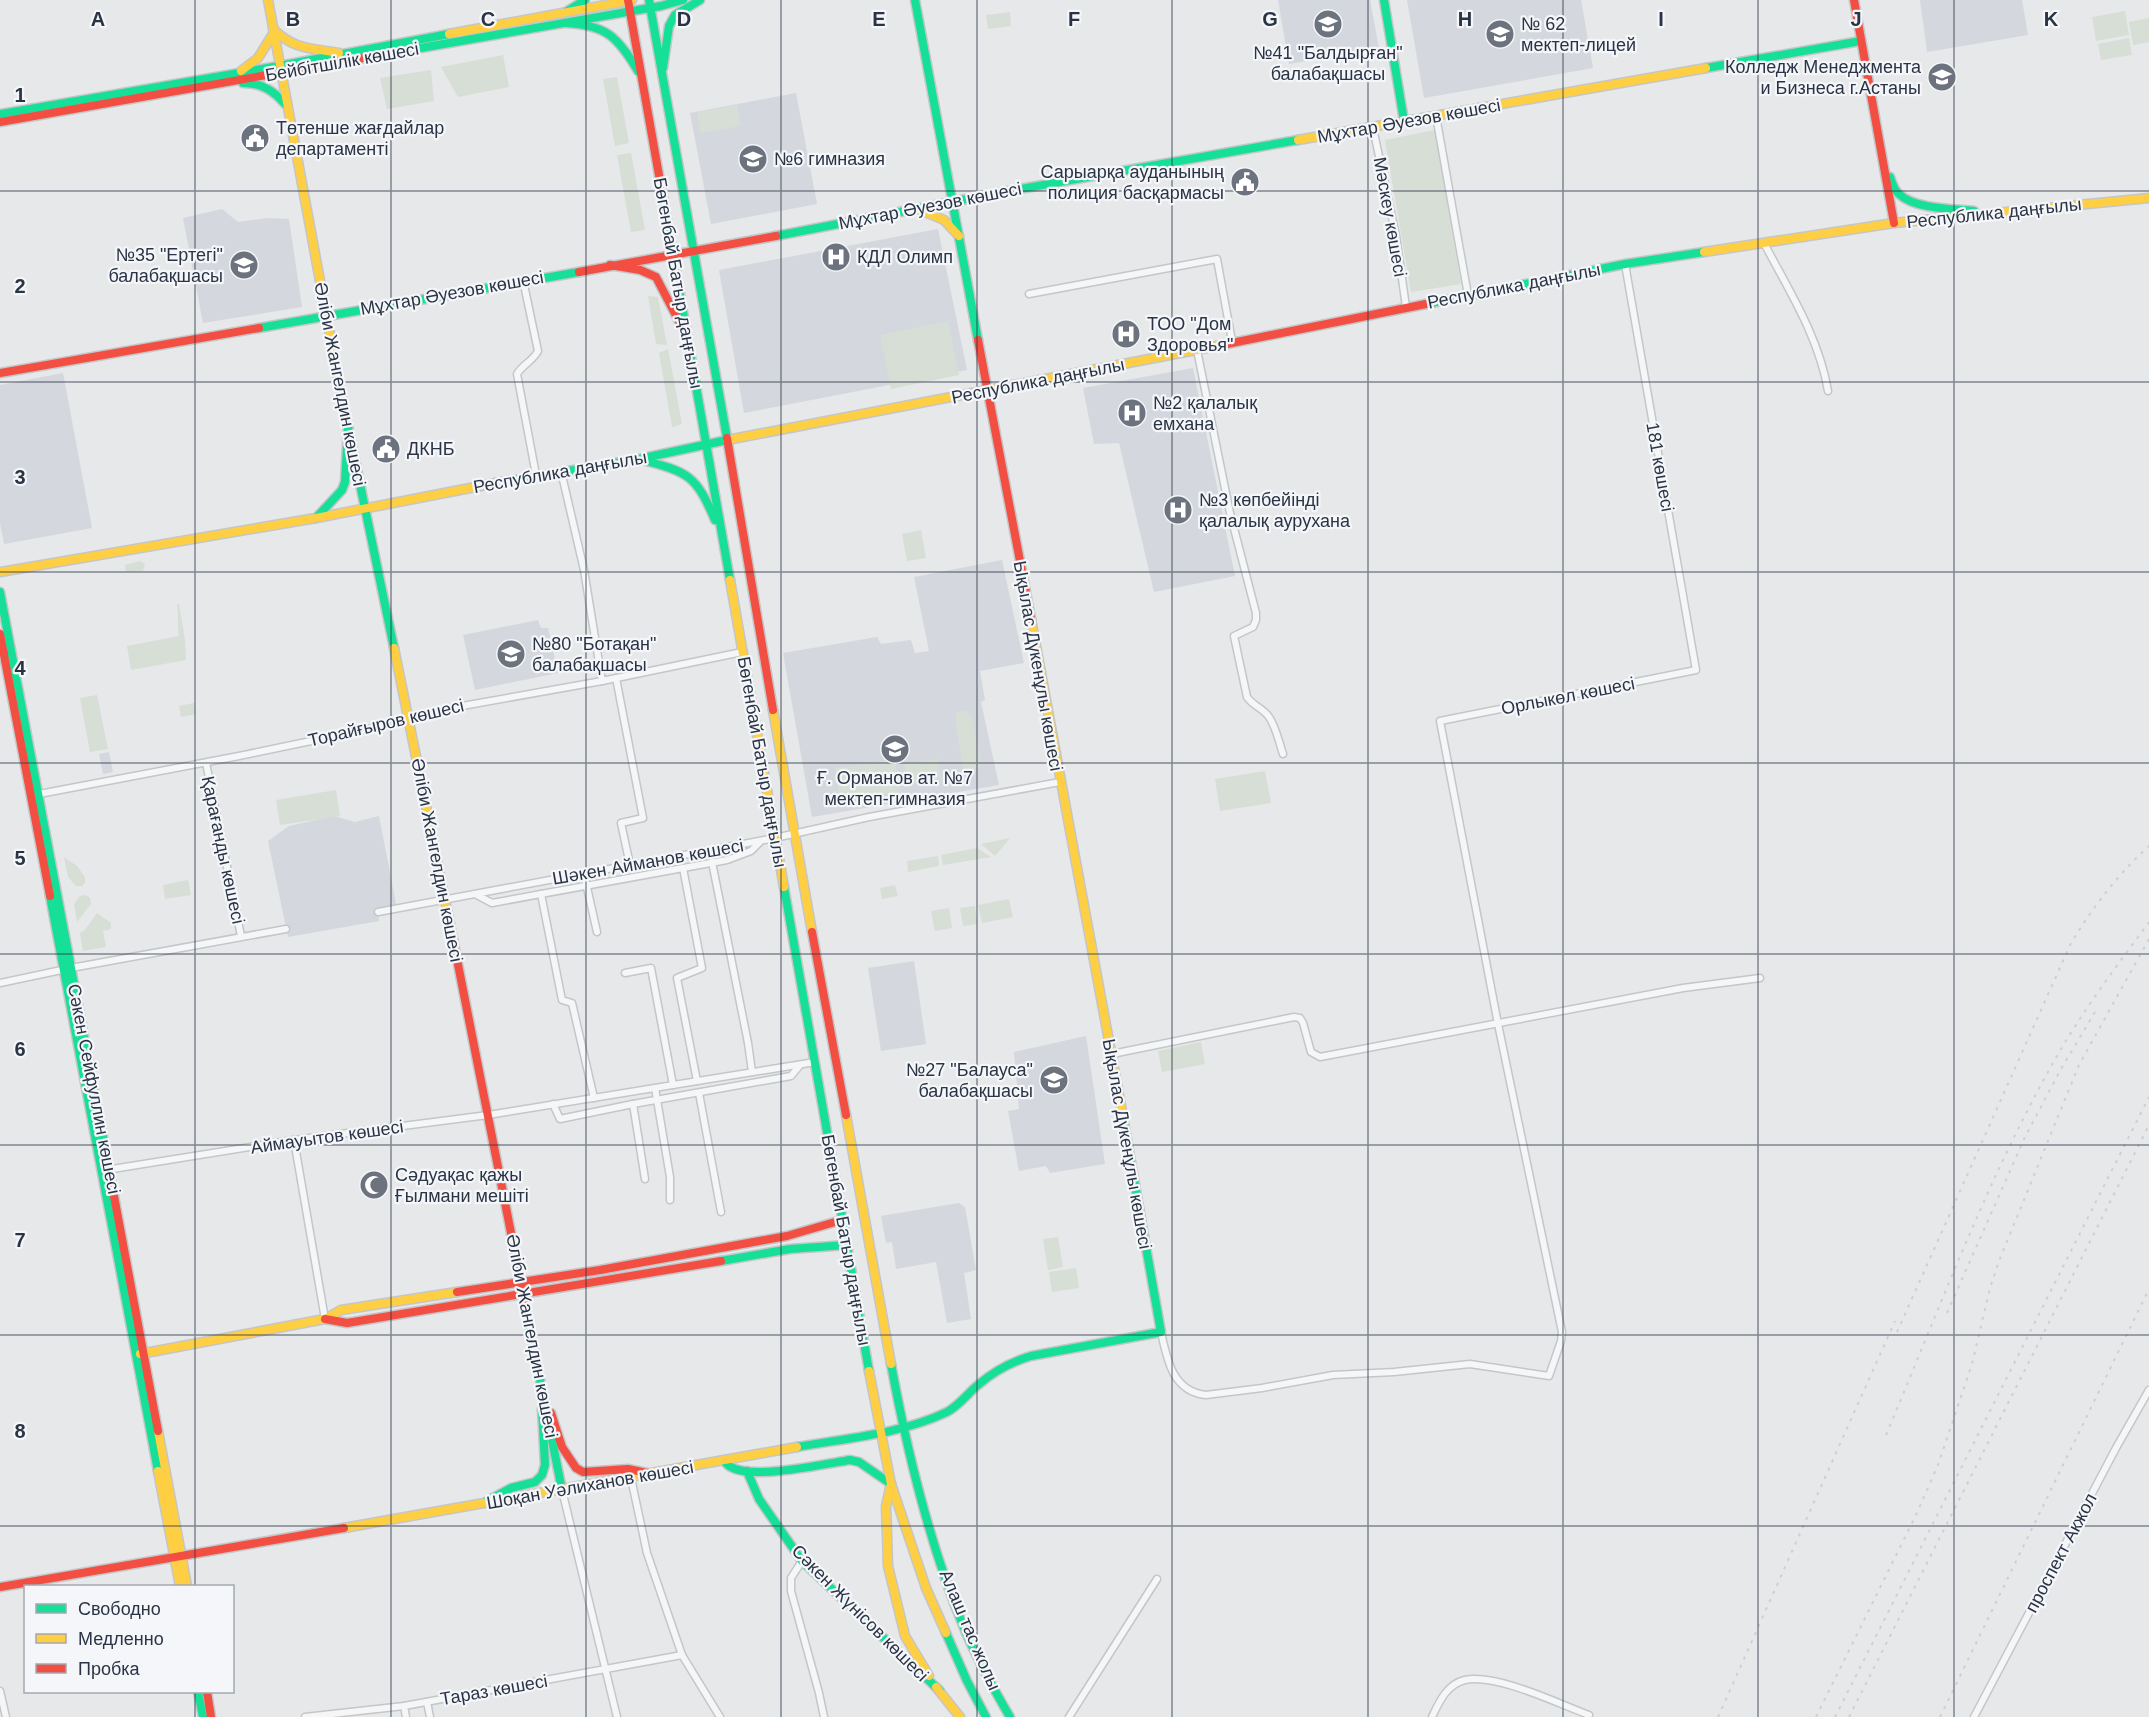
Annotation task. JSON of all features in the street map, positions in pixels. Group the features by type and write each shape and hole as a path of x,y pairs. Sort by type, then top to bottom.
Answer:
{"main road":[{"name":"Әліби Жангелдин көшесі","path":"268,0 325,316 409,720 562,1490"},
{"path":"567,12 585,0"},
{"name":"Бейбітшілік көшесі","path":"0,122 221,84 343,54 629,0"},
{"name":"Бөгенбай Батыр даңғылы","path":"629,0 880,1432 891,1484 905,1521"},
{"name":"Бейбітшілік көшесі","path":"0,114 238,73 280,69 566,23 630,11 649,4 683,0"},
{"path":"662,80 669,26 675,15 700,0"},
{"name":"Ықылас Дүкенұлы көшесі","path":"917,0 952,202 1112,1054 1161,1332"},
{"path":"1384,0 1404,121"},
{"path":"1854,0 1894,223"},
{"name":"Бөгенбай Батыр даңғылы","path":"649,4 794,833 903,1428 924,1507"},
{"path":"566,23 588,24 610,33 625,48 642,78"},
{"path":"238,73 258,58 273,31 291,45 343,54"},
{"name":"Мұхтар Әуезов көшесі","path":"0,373 673,255 915,208 1861,41"},
{"path":"221,84 247,83 274,90 286,106"},
{"path":"1883,160 1898,194 1907,199 1916,203 1989,214"},
{"name":"Республика даңғылы","path":"0,572 316,518 535,471 561,471 639,459 706,441 727,440 987,391 1625,264 1894,223 2149,198"},
{"path":"915,208 944,220 959,236"},
{"path":"610,265 646,273 658,280 688,340"},
{"path":"316,518 342,490 345,482 348,427"},
{"path":"639,459 686,472 703,491 722,536"},
{"name":"Сәкен Сейфуллин көшесі","path":"0,592 34,795"},
{"name":"Сәкен Сейфуллин көшесі","path":"0,634 68,969 180,1559 187,1585"},
{"path":"140,1354 325,1319 341,1310 522,1282 787,1236 843,1220"},
{"path":"787,1236 790,1249"},
{"path":"325,1319 347,1323 790,1249 847,1245"},
{"name":"Шоқан Уәлиханов көшесі","path":"0,1587 180,1559 903,1428 931,1418 959,1404 978,1385 1015,1361 1161,1332"},
{"path":"542,1390 567,1454 577,1470 583,1472 628,1469 653,1474"},
{"path":"479,1505 511,1488 535,1482 542,1475 545,1465 542,1390"},
{"path":"724,1461 732,1468 747,1471 786,1470 850,1460 859,1462 891,1484 886,1506 888,1566 905,1636 920,1663 960,1717"},
{"name":"Сәкен Жүнісов көшесі","path":"747,1471 759,1499 802,1561 940,1691"},
{"name":"Алаш тас жолы","path":"924,1507 952,1598 974,1649 1010,1717"},
{"name":"Алаш тас жолы","path":"905,1521 926,1588 958,1662 986,1717"},
{"name":"Сәкен Сейфуллин көшесі","path":"180,1559 180,1585"},
{"path":"198,1693 203,1717"},
{"path":"207,1693 211,1717"}],"street":[{"path":"1436,116 1468,295"},
{"name":"Мәскеу көшесі","path":"1373,128 1396,236 1406,307"},
{"path":"1764,243 1808,327 1824,369 1828,391"},
{"path":"1029,294 1217,259 1232,341"},
{"name":"181 көшесі","path":"1625,264 1696,670"},
{"path":"523,280 538,351 517,374 535,471"},
{"path":"1197,350 1230,513 1256,613 1253,627 1234,636 1247,697 1270,718 1283,754"},
{"path":"561,471 584,570 602,681"},
{"name":"Торайғыров көшесі","path":"34,795 206,763 409,720 451,708 602,681 742,652"},
{"name":"Орлыкөл көшесі","path":"1498,1024 1440,721 1696,670"},
{"path":"616,678 643,818 621,822 630,865"},
{"name":"Қарағанды көшесі","path":"206,763 241,936"},
{"name":"Шәкен Айманов көшесі","path":"378,912 761,841 1060,782"},
{"path":"475,894 492,903 727,860 751,851 761,841"},
{"path":"712,862 752,1072"},
{"path":"683,868 702,968 677,978 697,1081"},
{"path":"584,873 597,932"},
{"path":"541,894 562,1000 572,1003 594,1098"},
{"path":"0,983 286,929"},
{"path":"625,973 651,968 672,1085"},
{"path":"1112,1054 1294,1017 1300,1018 1303,1023 1311,1052 1320,1057 1683,988 1760,978"},
{"path":"1161,1332 1174,1374 1182,1386 1189,1392 1197,1394 1206,1395 1262,1388 1333,1375 1395,1372 1470,1364 1549,1376 1562,1332 1498,1024"},
{"name":"Аймауытов көшесі","path":"105,1170 294,1140 488,1115 815,1062"},
{"name":"Аймауытов көшесі","path":"553,1104 560,1119 791,1077 800,1065"},
{"path":"655,1088 670,1177 670,1200"},
{"path":"699,1092 721,1212"},
{"path":"633,1104 645,1179"},
{"path":"294,1140 325,1319"},
{"name":"проспект Акжол","path":"1974,1717 2149,1390"},
{"path":"631,1478 647,1553 682,1655 720,1717"},
{"name":"Әліби Жангелдин көшесі","path":"562,1490 617,1717"},
{"path":"802,1561 791,1578 791,1591 824,1717"},
{"path":"1069,1717 1157,1579"},
{"name":"Тараз көшесі","path":"305,1717 404,1706 682,1655"},
{"path":"1432,1717 1441,1698 1450,1688 1464,1680 1487,1679 1589,1715"},
{"path":"0,1691 6,1717"},
{"path":"427,1702 430,1717"},
{"path":"404,1706 406,1717"}],"shaded area":[{"name":"№41 \"Балдырған\" балабақшасы","path":"1278,0 1370,0 1379,48 1289,64"},
{"name":"№ 62 мектеп-лицей","path":"1407,0 1581,0 1593,68 1424,98"},
{"path":"1920,0 2022,0 2028,35 1927,52"},
{"path":"2125,11 2129,35 2096,41 2092,17"},
{"path":"1010,12 1011,26 988,29 986,15"},
{"path":"2149,18 2149,42 2133,45 2129,22"},
{"path":"2129,38 2132,55 2101,60 2098,44"},
{"path":"503,55 509,87 458,97 441,67"},
{"path":"431,70 434,101 387,109 380,78"},
{"path":"617,77 629,143 615,146 603,79"},
{"name":"№6 гимназия","path":"796,93 817,204 711,224 690,113"},
{"path":"737,105 741,126 700,133 697,112"},
{"path":"1435,130 1461,284 1411,292 1385,140"},
{"path":"631,153 645,230 631,232 617,155"},
{"name":"№35 \"Ертегі\" балабақшасы","path":"222,209 238,222 268,218 289,219 302,307 203,323 183,218"},
{"path":"938,229 967,370 744,413 719,270"},
{"path":"648,296 658,297 667,345 656,344"},
{"path":"948,321 959,375 891,389 880,335"},
{"path":"668,349 682,424 672,427 659,353"},
{"name":"№3 көпбейінді қалалық аурухана","path":"1193,368 1235,576 1154,592 1119,443 1094,444 1083,388"},
{"path":"63,373 92,528 4,544 0,523 0,385"},
{"path":"921,530 926,558 907,561 902,534"},
{"name":"Ғ. Орманов ат. №7 мектеп-гимназия","path":"1002,560 1024,663 980,671 985,700 981,702 999,785 812,817 783,653 877,637 881,644 911,640 915,653 929,651 914,577"},
{"path":"140,561 145,564 143,571 126,572 125,565"},
{"path":"177,604 179,604 185,640 186,660 131,670 127,646 179,636"},
{"name":"№80 \"Ботақан\" балабақшасы","path":"538,620 541,628 548,628 558,673 475,690 463,635"},
{"path":"97,695 108,749 90,752 80,698"},
{"path":"194,703 196,714 181,717 179,706"},
{"path":"963,710 972,716 981,764 979,769 972,774 966,772 963,767 955,720 957,712"},
{"path":"109,752 113,772 103,774 99,754"},
{"path":"895,759 900,792 840,802 835,768"},
{"path":"938,759 941,778 907,783 904,764"},
{"path":"1265,771 1271,803 1220,811 1215,779"},
{"path":"336,790 340,816 280,825 276,800"},
{"path":"334,816 355,822 379,816 396,904 378,912 379,921 288,937 268,841 289,826"},
{"path":"1010,838 995,856 981,844"},
{"path":"977,848 991,857 943,865 941,855"},
{"path":"938,856 939,866 908,872 907,861"},
{"path":"64,857 77,866 85,877 85,883 82,886 76,886 68,877"},
{"path":"188,880 191,895 165,899 163,885"},
{"path":"895,885 898,896 882,899 880,888"},
{"path":"86,895 90,898 91,904 77,922 74,904 80,896"},
{"path":"1009,899 1013,917 982,923 978,905"},
{"path":"975,906 977,924 963,926 960,908"},
{"path":"949,908 952,928 935,931 931,911"},
{"path":"97,913 111,923 111,929 103,931 106,947 83,951 80,933 85,930"},
{"path":"914,961 926,1044 881,1051 868,968"},
{"name":"№27 \"Балауса\" балабақшасы","path":"1086,1036 1105,1164 1050,1173 1046,1166 1019,1171 1008,1111 1019,1109 1014,1052"},
{"path":"1201,1042 1205,1064 1162,1072 1158,1051"},
{"path":"959,1203 965,1207 976,1270 964,1273 971,1319 947,1323 936,1262 896,1269 892,1242 886,1243 881,1216"},
{"path":"1058,1237 1063,1267 1048,1270 1043,1239"},
{"path":"1076,1268 1079,1288 1052,1292 1049,1272"}],"railway":[{"path":"1897,1332 2071,943 2107,891 2149,846"},
{"path":"1886,1435 1967,1239 2035,1095 2082,1016 2149,922"},
{"path":"1816,1717 1916,1515 1938,1465 1972,1364 1990,1288 1999,1261 2079,1065 2149,939"},
{"path":"1947,1313 2025,1137 2061,1069 2095,1012"},
{"path":"1835,1717 2149,1097"},
{"path":"1849,1717 2149,1125"},
{"path":"1940,1717 2149,1289"},
{"path":"1718,1717 1895,1321"}],"traffic: fast":[{"path":"566,12 585,0"},
{"path":"649,0 727,438"},
{"path":"375,56 661,6 683,0"},
{"path":"663,68 669,26 675,15 700,0"},
{"path":"915,0 978,340"},
{"path":"1384,0 1404,121"},
{"path":"566,23 580,24 610,35 624,49 638,71"},
{"path":"0,114 449,34"},
{"path":"1706,68 1861,41"},
{"path":"243,83 266,88 285,104"},
{"path":"776,236 1003,192 1298,140"},
{"path":"1890,177 1897,192 1914,203 1974,211"},
{"path":"663,198 730,580"},
{"path":"1426,304 1625,264 1704,252"},
{"path":"259,328 579,272"},
{"path":"338,378 394,648"},
{"path":"316,518 342,490 345,482 348,427"},
{"path":"496,483 639,459 727,440"},
{"path":"642,460 670,468 689,478 702,493 715,520"},
{"path":"0,592 105,1148"},
{"path":"784,887 869,1371"},
{"path":"50,896 158,1471"},
{"path":"797,1447 893,1430 929,1419 952,1409 997,1371 1031,1356 1161,1332 1123,1117"},
{"path":"721,1261 790,1249 847,1245"},
{"path":"526,1309 562,1490"},
{"path":"891,1364 912,1464 940,1564 969,1640 1010,1717"},
{"path":"487,1501 511,1488 535,1482 542,1475 545,1465 542,1409"},
{"path":"724,1461 730,1467 741,1471 771,1472 850,1460 859,1462 891,1484"},
{"path":"747,1471 759,1499 802,1561 940,1691"},
{"path":"946,1633 986,1717"},
{"path":"198,1693 203,1717"}],"traffic: slow":[{"path":"268,0 338,378"},
{"path":"449,34 632,0"},
{"path":"273,29 296,45 339,53"},
{"path":"241,71 258,58 273,34"},
{"path":"1298,140 1706,68"},
{"path":"1704,252 1894,223 2149,198"},
{"path":"918,209 944,220 959,236"},
{"path":"727,440 1222,345"},
{"path":"0,572 316,518 496,483"},
{"path":"730,580 784,887"},
{"path":"1031,619 1123,1117"},
{"path":"394,648 453,939"},
{"path":"773,710 812,932"},
{"path":"846,1115 891,1364"},
{"path":"140,1354 325,1319 341,1310 457,1292"},
{"path":"869,1371 891,1484 926,1588 946,1633"},
{"path":"158,1431 187,1585"},
{"path":"344,1528 797,1447"},
{"path":"158,1471 180,1585"},
{"path":"891,1484 886,1506 888,1566 905,1636 929,1676"},
{"path":"936,1687 960,1717"}],"traffic: jam":[{"path":"628,0 663,198"},
{"path":"1854,0 1894,223"},
{"path":"0,122 375,56"},
{"path":"579,272 776,236"},
{"path":"610,265 640,270 656,277 684,331"},
{"path":"1222,345 1426,304"},
{"path":"0,373 259,328"},
{"path":"978,340 1031,619"},
{"path":"727,438 773,710"},
{"path":"0,634 50,896"},
{"path":"0,645 4,653"},
{"path":"812,932 846,1115"},
{"path":"453,939 526,1309"},
{"path":"105,1148 158,1431"},
{"path":"457,1292 600,1270 787,1236 842,1220"},
{"path":"325,1319 347,1323 721,1261"},
{"path":"551,1413 562,1447 576,1468 583,1472 628,1469 647,1473"},
{"path":"0,1587 344,1528"},
{"path":"207,1693 211,1717"}],"place":[{"name":"№41 \"Балдырған\" балабақшасы","path":"1328,24"},
{"name":"№ 62 мектеп-лицей","path":"1500,34"},
{"name":"Колледж Менеджмента и Бизнеса г.Астаны","path":"1942,77"},
{"name":"Төтенше жағдайлар департаменті","path":"255,138"},
{"name":"№6 гимназия","path":"753,159"},
{"name":"Сарыарқа ауданының полиция басқармасы","path":"1245,182"},
{"name":"КДЛ Олимп","path":"836,257"},
{"name":"№35 \"Ертегі\" балабақшасы","path":"244,265"},
{"name":"ТОО \"Дом Здоровья\"","path":"1126,334"},
{"name":"№2 қалалық емхана","path":"1132,413"},
{"name":"ДКНБ","path":"386,449"},
{"name":"№3 көпбейінді қалалық аурухана","path":"1178,510"},
{"name":"№80 \"Ботақан\" балабақшасы","path":"511,654"},
{"name":"Ғ. Орманов ат. №7 мектеп-гимназия","path":"895,749"},
{"name":"№27 \"Балауса\" балабақшасы","path":"1054,1080"},
{"name":"Сәдуақас қажы Ғылмани мешіті","path":"374,1185"}]}
